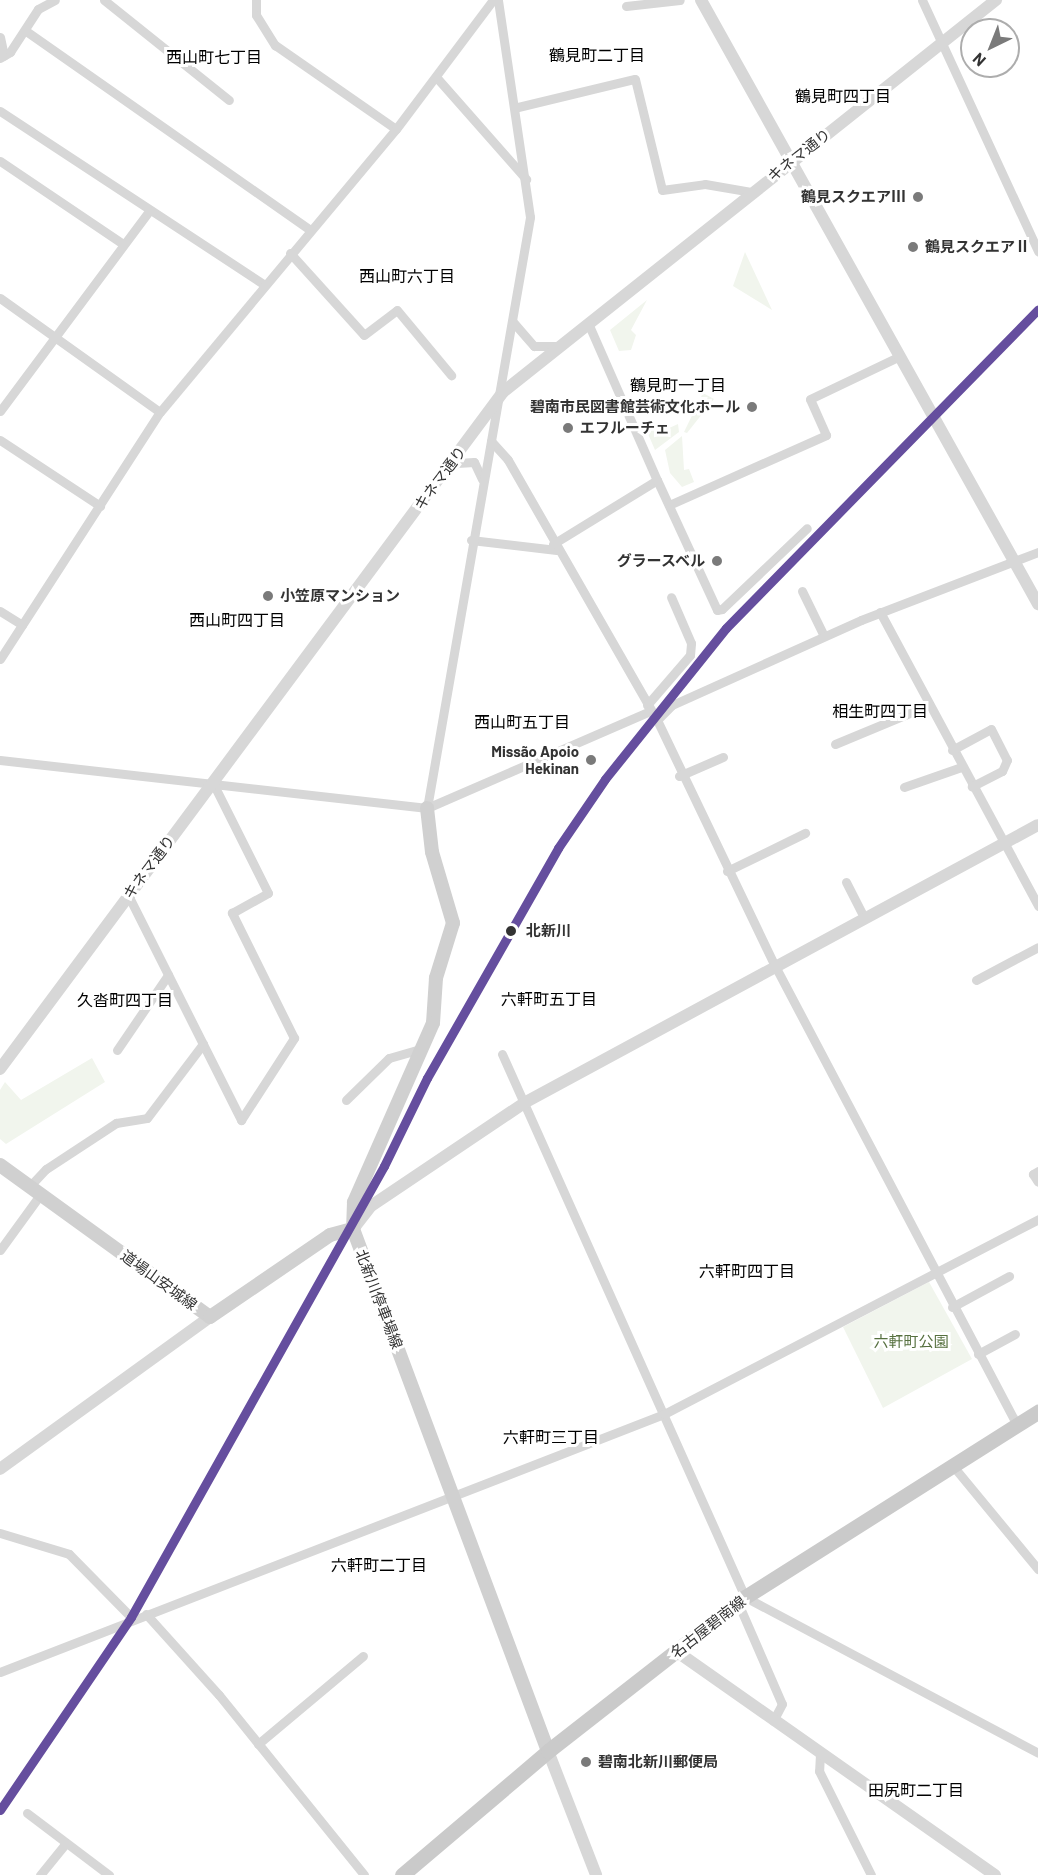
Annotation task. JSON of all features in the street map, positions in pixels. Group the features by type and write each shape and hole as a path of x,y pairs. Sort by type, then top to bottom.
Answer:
{"main road":[{"name":"北新川停車場線","path":"428,808 432,852 453,923 436,978 434,1023 354,1202 353,1229 548,1751"},
{"name":"道場山安城線","path":"0,1166 210,1317 330,1234 353,1229"},
{"name":"名古屋碧南線","path":"402,1875 548,1751 741,1600 1038,1412"}],"street":[{"path":"2,57 26,31 43,3 55,0"},
{"path":"104,0 229,100"},
{"path":"254,0 256,15 275,45 396,129"},
{"path":"0,659 160,412 263,284 396,129 437,78 493,0"},
{"path":"428,808 471,540 491,441 504,392 530,217 518,107 498,0"},
{"path":"626,6 680,0"},
{"path":"700,0 1038,604"},
{"path":"922,0 943,40 1038,251"},
{"name":"キネマ通り","path":"0,1069 504,392 558,346 996,0"},
{"path":"26,31 310,230"},
{"path":"0,37 2,57"},
{"path":"437,78 526,179"},
{"path":"518,107 635,79 662,190 705,184 752,192"},
{"path":"0,111 263,284"},
{"path":"0,161 123,244"},
{"path":"0,411 54,332 149,211"},
{"path":"290,253 364,335 397,310 451,375"},
{"path":"0,298 54,332 160,412"},
{"path":"513,320 519,334 534,346 558,346"},
{"path":"588,323 717,610 807,528"},
{"path":"669,504 826,435 810,399 898,357"},
{"path":"0,440 100,506"},
{"path":"491,441 508,460 554,547 657,720 679,776 774,964 934,1274 1017,1425"},
{"path":"441,478 466,460 480,467 483,485"},
{"path":"471,540 554,547 657,480"},
{"path":"657,720 672,705 824,636 880,612 1038,552"},
{"path":"802,591 824,636"},
{"path":"0,760 428,808 649,708 690,655 691,643 671,597"},
{"path":"0,611 22,626"},
{"path":"880,612 961,767 1038,906"},
{"path":"835,744 929,705"},
{"path":"952,750 991,729 1007,760 1002,771 972,786"},
{"path":"679,776 723,757"},
{"path":"904,787 961,767"},
{"path":"128,895 241,1120 294,1038 232,913 268,893 213,783"},
{"path":"353,1229 371,1206 524,1103 774,964 1038,825"},
{"path":"728,871 805,833"},
{"path":"846,882 864,917"},
{"path":"976,980 1038,946"},
{"path":"117,1050 168,975"},
{"path":"0,1250 4,1237 35,1191 46,1169 116,1123 147,1118 203,1044"},
{"path":"346,1100 389,1058 423,1048"},
{"path":"502,1054 664,1414 741,1600 782,1704 773,1721"},
{"path":"1038,1171 1033,1174 1038,1182"},
{"path":"0,1672 131,1617 146,1614 664,1414 1038,1219"},
{"path":"952,1307 1009,1276"},
{"path":"0,1469 210,1317"},
{"path":"978,1354 1015,1334"},
{"path":"953,1466 1038,1569"},
{"path":"0,1533 69,1554 131,1617"},
{"path":"741,1600 1038,1753"},
{"path":"146,1614 258,1744 364,1875"},
{"path":"676,1651 995,1875"},
{"path":"258,1744 363,1656"},
{"path":"548,1751 596,1875"},
{"path":"820,1754 819,1771 871,1875"},
{"path":"27,1813 109,1875"},
{"path":"40,1875 66,1843"}],"green space":[{"path":"745,252 772,310 733,286"},
{"path":"647,300 631,330 636,335 631,350 619,351 610,330"},
{"path":"703,393 714,399 687,433 684,432"},
{"path":"651,423 656,434 678,424 679,432 655,450 645,427"},
{"path":"682,436 684,470 689,469 694,482 682,487 670,473 665,450"},
{"path":"92,1058 105,1082 6,1144 0,1139 0,1090 5,1082 21,1100"},
{"name":"六軒町公園","path":"929,1282 972,1359 883,1408 843,1327"}],"transit line":[{"path":"0,1810 131,1617 384,1166 427,1078 558,848 605,779 726,628 1038,309"}],"place":[{"name":"鶴見スクエアⅢ","path":"918,197"},
{"name":"鶴見スクエアⅡ","path":"913,247"},
{"name":"碧南市民図書館芸術文化ホール","path":"752,407"},
{"name":"エフルーチェ","path":"568,428"},
{"name":"グラースベル","path":"717,561"},
{"name":"小笠原マンション","path":"268,596"},
{"name":"Missão Apoio Hekinan","path":"591,760"},
{"name":"北新川","path":"511,931"},
{"name":"碧南北新川郵便局","path":"586,1762"}],"district":[{"name":"鶴見町二丁目","path":"597,55"},
{"name":"西山町七丁目","path":"214,57"},
{"name":"鶴見町四丁目","path":"843,96"},
{"name":"西山町六丁目","path":"407,276"},
{"name":"鶴見町一丁目","path":"678,385"},
{"name":"西山町四丁目","path":"237,620"},
{"name":"相生町四丁目","path":"880,711"},
{"name":"西山町五丁目","path":"522,722"},
{"name":"六軒町五丁目","path":"549,999"},
{"name":"久沓町四丁目","path":"125,1000"},
{"name":"六軒町四丁目","path":"747,1271"},
{"name":"六軒町三丁目","path":"551,1437"},
{"name":"六軒町二丁目","path":"379,1565"},
{"name":"田尻町二丁目","path":"916,1790"}]}
